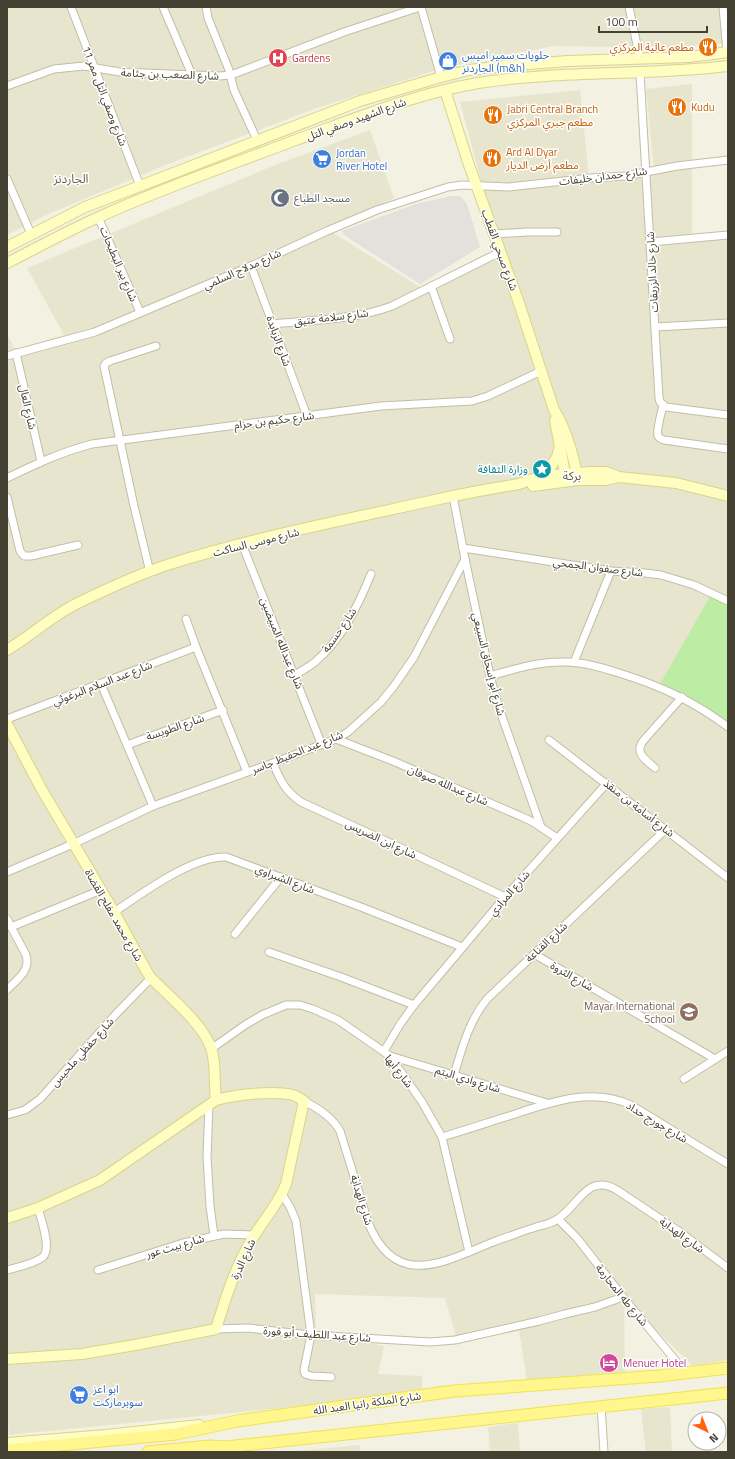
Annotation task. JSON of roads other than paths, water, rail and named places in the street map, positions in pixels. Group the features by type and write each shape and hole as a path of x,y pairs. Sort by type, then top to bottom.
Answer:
{"main road":[{"name":"شارع الملكة رانيا العبد الله","path":"7,1450 176,1434 237,1420 454,1390 659,1376 728,1368"},
{"path":"148,1452 210,1446 226,1447 728,1393"}],"street":[{"name":"شارع وصفي التل ممر 11","path":"71,7 140,186"},
{"path":"163,7 192,75"},
{"path":"206,7 208,18 231,75 238,99 257,140"},
{"name":"شارع الصعب بن جثامة","path":"7,86 54,69 76,66 94,67 120,72 219,76 231,75 246,71 331,36 421,7"},
{"path":"421,7 441,77"},
{"path":"629,7 640,59"},
{"path":"723,7 727,52"},
{"name":"شارع الشهيد وصفي التل","path":"7,247 85,207 360,101 441,77 469,70 545,62 689,57 727,52"},
{"path":"568,61 570,74"},
{"path":"545,62 546,76"},
{"name":"شارع الشهيد وصفي التل","path":"7,263 98,217 205,174 355,118 445,90 501,80 546,76 698,70 728,66"},
{"name":"شارع خالد الزريقات","path":"640,73 659,398 663,405"},
{"name":"شارع صبحي القطب","path":"445,90 476,186 521,308 554,410 559,417 564,430 577,476"},
{"name":"شارع حمدان خليفات","path":"476,186 508,187 625,176 677,166 728,160"},
{"path":"7,179 30,234"},
{"name":"شارع مدلاج السلمي","path":"7,356 95,332 251,266 377,210 448,187 462,185 476,186"},
{"name":"شارع بير البطيحات","path":"98,217 140,312"},
{"path":"494,234 557,232"},
{"path":"651,242 728,235"},
{"name":"شارع سلامة عتيق","path":"272,324 369,314 392,306 500,252"},
{"name":"شارع الزبابدة","path":"251,266 307,416"},
{"path":"432,286 450,339"},
{"path":"656,327 728,323"},
{"path":"150,572 140,533 104,366 110,361 156,346"},
{"name":"شارع العال","path":"16,353 41,461"},
{"name":"شارع حكيم بن حزام","path":"7,478 41,461 70,450 92,444 381,406 472,401 488,396 541,371"},
{"path":"728,415 663,405 658,430 658,436 664,440 728,449"},
{"name":"شارع صبحي القطب","path":"554,410 554,418 566,477"},
{"path":"544,477 557,457 560,446"},
{"name":"شارع موسى الساكت","path":"8,650 65,610 126,581 169,565 242,544 453,496 519,484 544,477 577,476 605,480 618,477 676,483 728,496"},
{"name":"شارع موسى الساكت","path":"519,484 529,486 566,477"},
{"name":"شارع أبو إسحاق السبيعي","path":"453,496 490,676 499,708 541,827"},
{"path":"7,497 20,552 24,556 32,556 78,545"},
{"name":"شارع عبدالله المبيضين","path":"242,544 321,743"},
{"name":"شارع صفوان الجمحي","path":"463,548 611,571 645,573 675,578 728,601"},
{"name":"شارع عبد الحفيظ جاسر","path":"7,872 73,844 153,806 273,763 321,743 336,739 348,732 381,702 414,657 465,559"},
{"path":"574,662 611,571"},
{"name":"شارع حسمة","path":"295,675 314,662 337,637 360,600 370,574"},
{"path":"186,619 247,772"},
{"name":"شارع عبد السلام البرغوثي","path":"7,719 196,647"},
{"path":"490,676 540,663 574,662 603,668 645,681 682,697 712,715 728,727"},
{"path":"101,684 153,806"},
{"path":"655,768 642,756 640,746 682,697"},
{"name":"شارع الطويسة","path":"127,744 223,710"},
{"name":"شارع محمد مفلح القضاة","path":"7,724 42,790 151,978 199,1028 212,1049 212,1102"},
{"name":"شارع عبدالله صوفان","path":"336,739 393,761 520,816 541,827 557,838"},
{"name":"شارع أسامة بن منقذ","path":"549,740 607,783 728,878"},
{"name":"شارع ابن الضريس","path":"273,763 290,794 301,802 505,897"},
{"name":"شارع المرادي","path":"387,1054 401,1023 414,1005 505,897 607,783"},
{"name":"شارع القناعة","path":"454,1075 468,1033 480,1008 487,999 666,829"},
{"name":"شارع الشبراوي","path":"114,912 167,879 209,858 226,856 462,947"},
{"path":"235,934 281,877"},
{"path":"11,927 101,890"},
{"path":"7,919 28,961 24,972 7,990"},
{"path":"270,952 414,1005"},
{"name":"شارع الثروة","path":"534,954 714,1059"},
{"name":"شارع حفظي ملحيس","path":"7,1115 25,1110 40,1099 151,978"},
{"name":"شارع أبها","path":"212,1049 245,1025 268,1012 286,1005 300,1005 313,1008 338,1020 387,1054 422,1102 442,1137 469,1252"},
{"path":"684,1079 728,1051"},
{"name":"شارع وادي اليتم","path":"387,1054 547,1103"},
{"name":"شارع الهداية","path":"7,1218 38,1208 100,1180 212,1102 229,1097 273,1093 295,1096 336,1123 340,1131 372,1234 389,1255 411,1265 431,1265 455,1258 499,1240 550,1223 558,1219 594,1185 608,1185 680,1232 728,1268"},
{"name":"شارع جورج حداد","path":"442,1137 547,1103 590,1097 602,1097 621,1101 631,1106 728,1164"},
{"name":"شارع الدرة","path":"216,1329 244,1253 254,1235 282,1194 289,1175 304,1101"},
{"path":"212,1102 207,1157 210,1206 214,1236"},
{"path":"282,1194 296,1221 311,1334 304,1370 305,1374 311,1376 331,1377"},
{"path":"7,1270 34,1261 45,1254 47,1248 38,1208"},
{"name":"شارع طه المحارمة","path":"558,1219 577,1238 623,1297 686,1372"},
{"name":"شارع بيت عور","path":"98,1270 183,1243 214,1236 240,1234 254,1235"},
{"name":"شارع عبد اللطيف أبو قورة","path":"7,1359 82,1354 216,1329 248,1328 430,1342 455,1340 539,1322 595,1307 623,1297"},
{"path":"601,1406 604,1452"},
{"path":"7,1443 106,1435 237,1420"},
{"path":"202,1452 226,1447"}],"place":[{"name":"مطعم عالية المركزي","path":"708,47"},
{"name":"Gardens","path":"278,58"},
{"name":"حلويات سمير اميس الجاردنز (m&h)","path":"448,61"},
{"name":"Kudu","path":"677,107"},
{"name":"Jabri Central Branch مطعم جبري المركزي","path":"493,115"},
{"name":"Ard Al Dyar مطعم أرض الديار","path":"492,158"},
{"name":"Jordan River Hotel","path":"322,159"},
{"name":"مسجد الطباع","path":"280,198"},
{"name":"وزارة الثقافة","path":"542,469"},
{"name":"Mayar International School","path":"689,1012"},
{"name":"Menuer Hotel","path":"609,1363"},
{"name":"ابو اعز سوبرماركت","path":"79,1395"}],"district":[{"name":"الجاردنز","path":"71,179"},
{"name":"بركة","path":"572,476"}]}
